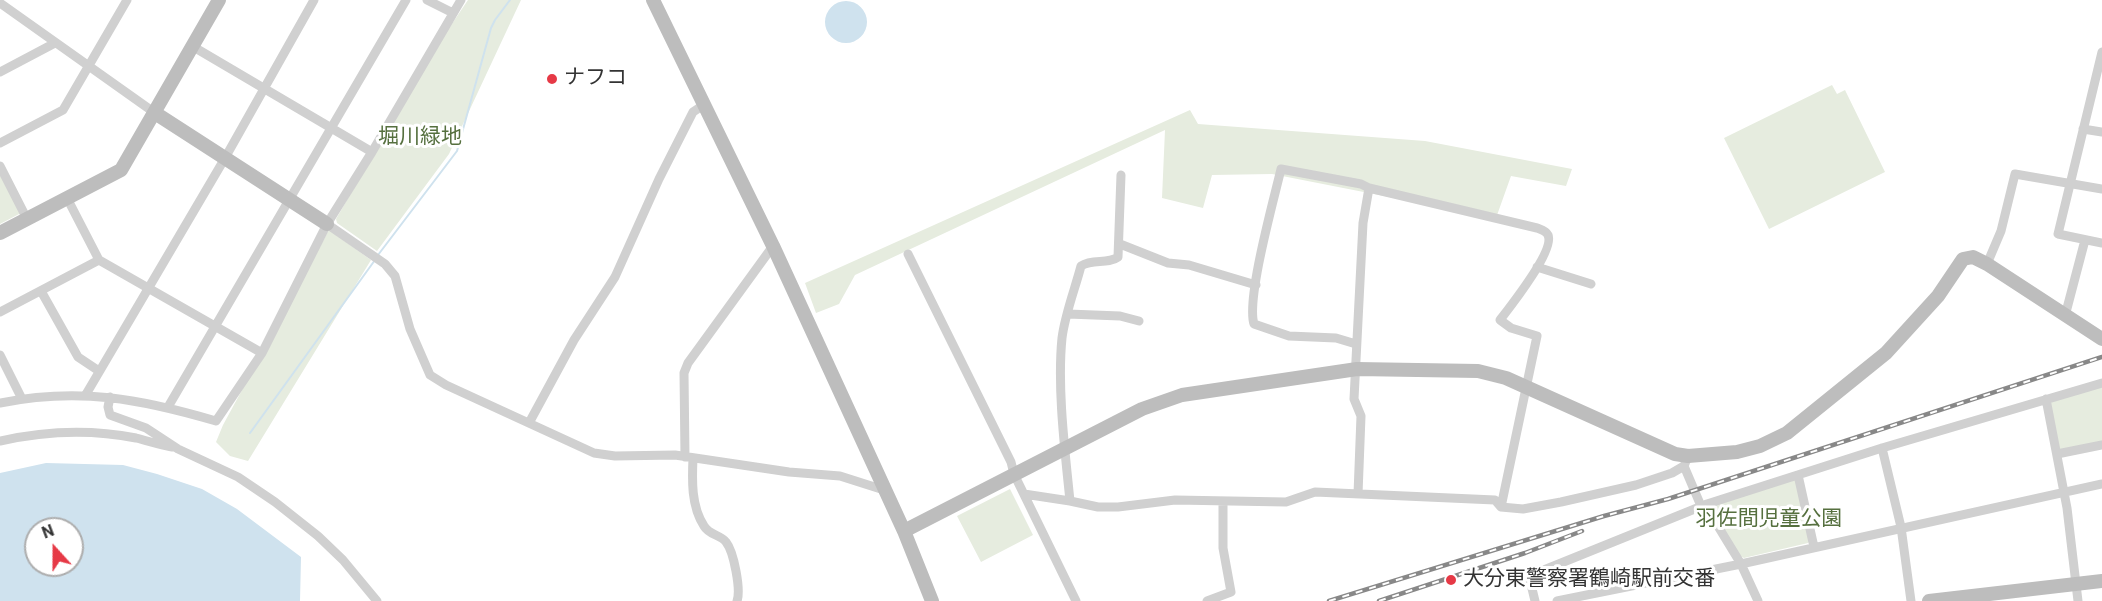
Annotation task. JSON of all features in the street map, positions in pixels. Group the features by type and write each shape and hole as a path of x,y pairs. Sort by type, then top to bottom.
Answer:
{"street":[{"path":"0,143 63,110 127,0"},
{"path":"0,233 121,170 219,0"},
{"path":"85,396 225,158 314,0"},
{"path":"168,407 406,0"},
{"path":"427,0 453,13"},
{"path":"0,403 70,395 110,397 168,407 216,421 262,353 327,224 461,0"},
{"path":"653,0 773,246 904,531 932,601"},
{"path":"0,3 154,113 385,264 394,276 410,329 430,375 446,385 594,453 615,456 689,457 789,472 840,476 884,490"},
{"path":"0,72 55,43"},
{"path":"192,46 372,152"},
{"path":"2102,52 2058,234 2102,243"},
{"path":"529,423 573,342 615,277 659,179 693,112 705,104"},
{"path":"2083,129 2102,132"},
{"path":"0,166 27,219"},
{"path":"1356,344 1336,338 1289,336 1254,324 1252,317 1256,285 1281,169 1361,184 1368,188 1546,232 1550,237 1549,244 1537,267 1500,320 1511,328 1537,336 1501,507"},
{"path":"1987,264 2001,231 2015,174 2102,189"},
{"path":"1070,501 1061,366 1062,336 1081,266 1087,262 1113,261 1118,257 1121,175"},
{"path":"1358,494 1361,416 1354,399 1363,223 1368,188"},
{"path":"67,198 99,260 262,353"},
{"path":"2065,316 2085,240"},
{"path":"1120,244 1168,263 1189,265 1256,285"},
{"path":"737,601 739,595 734,562 726,541 705,528 694,498 684,374 688,363 773,246"},
{"path":"908,255 1011,462 1014,474 1076,601"},
{"path":"1024,494 1108,507 1176,500 1286,502 1315,492 1495,500 1501,507 1523,509 1636,485 1672,473 1686,461 1760,446 1787,433 1886,353 1938,296 1963,259 1973,257 2102,339"},
{"path":"0,312 99,260"},
{"path":"1537,267 1591,284"},
{"path":"41,291 78,357 99,371"},
{"path":"1068,314 1120,316 1139,321"},
{"path":"0,355 22,399"},
{"path":"904,531 1142,409 1182,395 1357,369 1478,371 1506,378 1686,461 1703,505 1741,564 1758,601"},
{"path":"1535,601 1529,576 1703,505 1882,448 2102,383"},
{"path":"110,397 108,407 110,414 146,428 178,448 220,467 275,502 327,544 377,601"},
{"path":"2046,399 2064,492 2078,601"},
{"path":"0,441 25,436 86,432 178,448"},
{"path":"2057,454 2102,445"},
{"path":"1882,448 1901,527 1911,601"},
{"path":"1798,475 1815,547"},
{"path":"1557,601 1741,564 2102,484"},
{"path":"1207,601 1231,592 1223,548 1223,501"},
{"path":"1929,601 2102,581"},
{"path":"1613,590 1615,601"}],"green space":[{"name":"堀川緑地","path":"468,0 521,0 449,154 377,251 337,223 336,219 437,46"},
{"path":"1832,85 1837,94 1845,90 1885,172 1769,229 1724,138"},
{"path":"1190,110 1198,124 1425,141 1572,169 1566,186 1511,176 1496,218 1272,174 1212,175 1203,208 1162,198 1165,130 855,275 839,304 816,313 805,283"},
{"path":"0,173 21,213 0,224"},
{"path":"329,230 371,260 248,461 230,456 216,442 223,425"},
{"path":"2102,387 2102,443 2063,451 2059,448 2050,405 2052,401"},
{"name":"羽佐間児童公園","path":"1794,479 1798,481 1811,539 1808,543 1744,558 1740,556 1712,509 1714,505"},
{"path":"1010,489 1033,535 981,562 957,516"}],"water":[{"path":"846,1 854,2 861,7 866,14 866,30 861,37 854,42 846,43 838,42 831,37 826,30 825,22 826,14 831,7 838,2"},
{"path":"46,463 123,465 202,489 237,509 301,557 300,601 0,601 0,473"}],"waterway":[{"path":"378,255 457,151 491,28 510,0"},
{"path":"250,433 375,260"}],"railway":[{"path":"1329,601 1604,516 1668,499 2102,357"},
{"path":"1379,601 1525,553 1582,531"}],"place":[{"name":"ナフコ","path":"552,79"},
{"name":"大分東警察署鶴崎駅前交番","path":"1451,580"}]}
